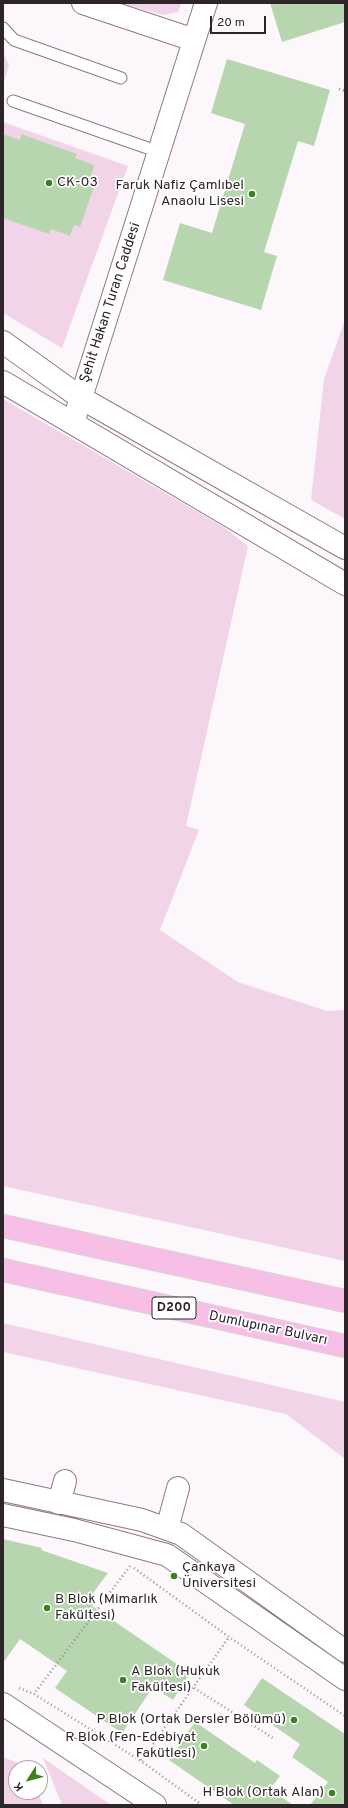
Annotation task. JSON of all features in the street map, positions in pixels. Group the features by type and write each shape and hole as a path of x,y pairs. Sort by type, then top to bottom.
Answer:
{"highway":[{"path":"3,1226 345,1301"},
{"name":"Dumlupınar Bulvarı","path":"3,1270 345,1346"}],"street":[{"path":"83,3 194,40"},
{"name":"Şehit Hakan Turan Caddesi","path":"73,423 206,3"},
{"path":"3,342 81,398 345,548"},
{"path":"3,382 345,584"},
{"path":"59,1503 65,1482"},
{"path":"168,1529 178,1488"},
{"path":"3,1490 142,1520 181,1534 345,1651"},
{"path":"3,1515 74,1530 167,1555 345,1679"},
{"path":"3,1704 155,1805"}],"lane":[{"path":"3,28 14,40 121,78"},
{"path":"13,101 159,152"}],"path":[{"path":"339,89 345,91"},
{"path":"202,1805 141,1761 34,1694 131,1566 229,1637 345,1716"},
{"path":"141,1761 229,1637"},
{"path":"194,1688 273,1738"}],"shaded area":[{"path":"121,3 182,3 178,12 163,15"},
{"path":"3,51 9,66 3,84"},
{"path":"3,122 128,166 62,348 3,313"},
{"path":"345,320 345,519 311,500 324,379"},
{"path":"3,399 222,526 248,546 186,826 199,830 160,930 238,982 327,1011 345,1010 345,1261 3,1186"},
{"path":"3,1323 345,1402 345,1459 286,1414 3,1352"},
{"path":"3,1757 10,1760 8,1760 8,1800 41,1800 43,1805 3,1805"},
{"path":"48,1761 111,1805 62,1805 48,1770"}],"building":[{"path":"270,3 345,3 345,22 282,42"},
{"path":"227,59 330,90 314,146 298,141 264,252 277,256 261,310 163,280 180,223 212,233 245,124 211,113"},
{"name":"CK-03","path":"3,134 20,140 21,134 77,154 75,158 94,165 91,176 97,178 80,227 74,225 70,236 51,229 49,234 3,218"},
{"path":"3,1539 42,1548 41,1550 108,1573 90,1597 96,1601 92,1606 190,1673 173,1700 153,1687 122,1733 55,1688 67,1671 20,1639 3,1663"},
{"name":"P Blok (Ortak Dersler Bölümü)","path":"262,1678 345,1734 345,1805 310,1805 328,1782 292,1757 300,1744 244,1705"},
{"name":"R Blok (Fen-Edebiyat Fakütlesi)","path":"195,1722 255,1763 257,1760 280,1776 270,1789 293,1805 234,1805 169,1760"}],"place":[{"name":"CK-03","path":"49,183"},
{"name":"Faruk Nafiz Çamlıbel Anaolu Lisesi","path":"252,194"},
{"name":"Çankaya Üniversitesi","path":"174,1576"},
{"name":"B Blok (Mimarlık Fakültesi)","path":"47,1608"},
{"name":"A Blok (Hukuk Fakültesi)","path":"123,1680"},
{"name":"P Blok (Ortak Dersler Bölümü)","path":"294,1720"},
{"name":"R Blok (Fen-Edebiyat Fakütlesi)","path":"204,1746"},
{"name":"H Blok (Ortak Alan)","path":"332,1793"}]}
